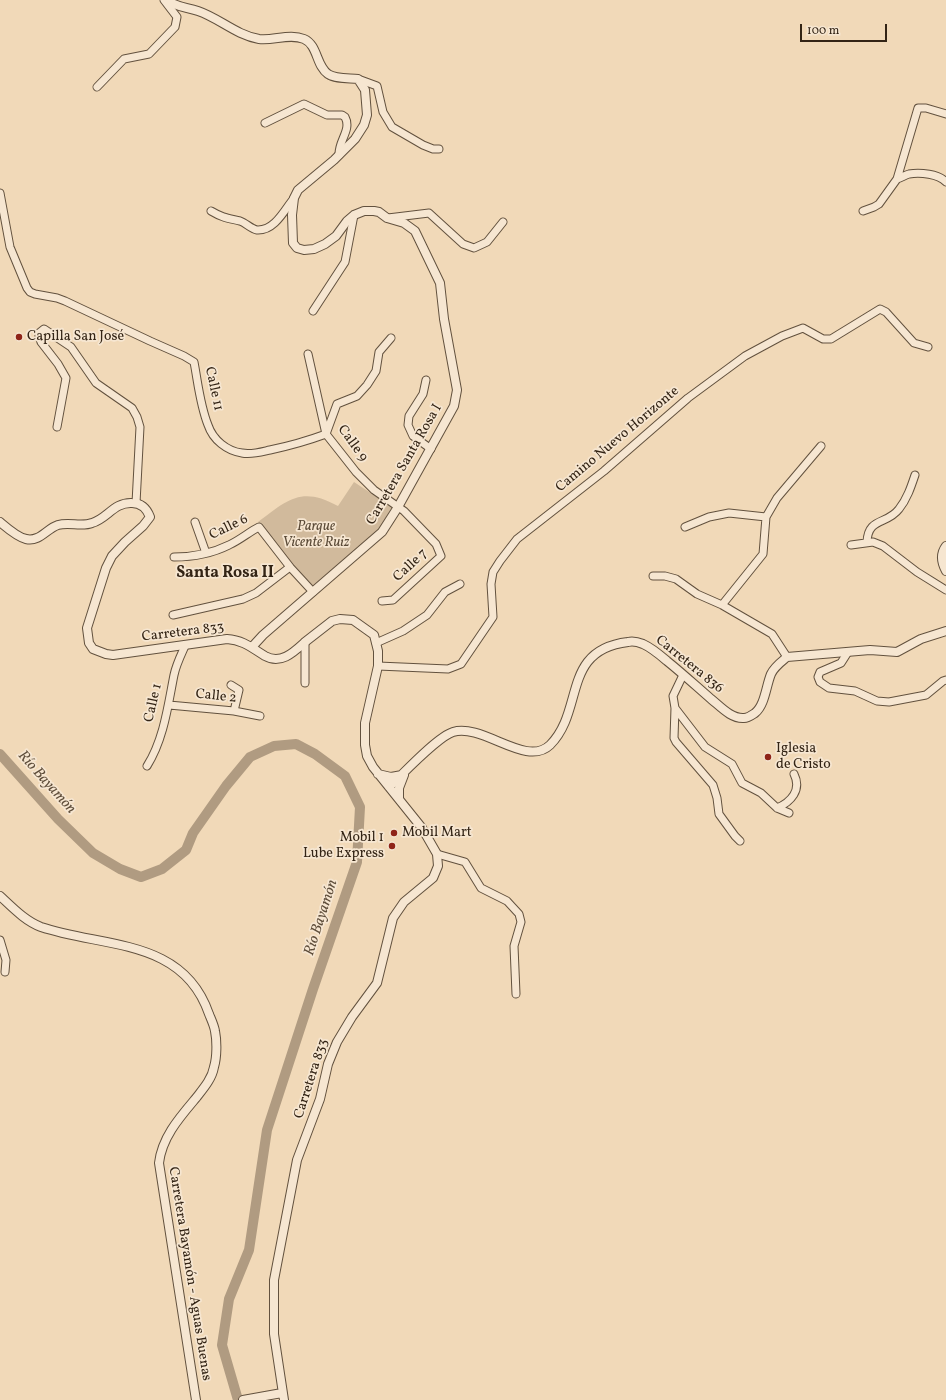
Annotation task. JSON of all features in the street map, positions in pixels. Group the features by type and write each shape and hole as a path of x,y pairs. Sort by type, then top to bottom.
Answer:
{"street":[{"path":"165,0 176,6 198,11 237,32 259,39 294,37 304,39 313,48 319,62 327,73 333,76 358,79 376,86 383,112 392,127 424,145 433,149 439,149"},
{"path":"97,87 124,59 149,54 175,27 177,17 165,0"},
{"path":"211,211 226,219 242,222 259,230 270,226 276,221 294,198 298,190 339,155 354,139 364,125 366,115 365,90 358,79"},
{"path":"265,123 304,104 327,115 342,115 348,121 348,126 339,155"},
{"path":"863,211 879,204 897,179 918,108 926,108 946,114"},
{"path":"897,179 909,174 931,174 943,179 946,182"},
{"name":"Calle 11","path":"0,193 10,248 30,292 61,300 184,356 194,362 201,406 208,427 221,444 242,453 254,453 296,445 326,434"},
{"path":"294,198 291,223 294,243 297,248 304,250 314,249 325,244 336,236 347,220 354,215"},
{"name":"Carretera Santa Rosa I","path":"252,647 263,635 382,532 398,507 454,406 457,390 444,319 440,282 415,232 404,223 387,218 374,210 364,211 354,215"},
{"path":"387,218 429,212 463,244 474,248 487,242 503,222"},
{"path":"312,311 345,262 354,215"},
{"name":"Camino Nuevo Horizonte","path":"378,666 448,669 461,664 493,617 490,584 493,572 517,539 604,471 688,398 745,356 782,336 802,328 822,339 831,339 880,309 886,312 914,343 928,347"},
{"path":"0,522 25,539 36,540 58,525 91,524 99,520 120,504 128,502 136,503 140,426 137,417 132,408 96,383 71,347 44,329 40,333 40,339 66,378 57,427"},
{"path":"326,434 337,404 358,396 376,371 379,352 391,338"},
{"name":"Calle 9","path":"308,354 326,434 356,472 374,490 398,507"},
{"path":"426,380 423,394 409,416 408,425 413,436 430,449"},
{"path":"722,605 763,554 766,517 777,498 821,446"},
{"path":"867,542 867,534 871,528 876,523 892,516 899,510 912,485 915,475"},
{"name":"Carretera 833","path":"136,503 144,507 150,517 144,526 129,538 112,556 106,568 87,628 89,643 93,649 98,652 113,655 235,639 252,647 266,657 279,659 293,653 332,621 340,619 353,620 374,635 376,643"},
{"name":"Calle 7","path":"382,601 393,600 441,556 436,544 404,511 398,507"},
{"path":"685,527 709,516 729,513 766,517"},
{"path":"195,522 206,553"},
{"name":"Calle 6","path":"174,557 186,557 206,553 229,545 259,527 290,567 313,592"},
{"path":"852,545 873,542 882,546 917,572 946,590"},
{"path":"946,546 941,559 946,571"},
{"path":"173,615 243,599 256,593 290,567"},
{"path":"652,576 665,576 676,579 697,594 722,605 772,634 787,657 870,650 897,652 921,639 946,631"},
{"path":"460,584 445,592 427,615 403,631 376,643 378,651 378,666 365,723 365,745 367,756 378,774 422,828 437,854 465,862 481,888 507,901 519,914 521,922 514,946 516,994"},
{"name":"Carretera 836","path":"389,788 439,740 453,732 466,731 480,734 523,752 536,752 549,746 562,730 582,670 591,657 603,648 611,645 630,641 642,643 656,652 724,710 732,715 743,718 756,712 760,707 771,674 778,664 787,657"},
{"path":"305,642 306,683"},
{"name":"Calle 1","path":"147,766 155,753 169,705 174,673 184,646"},
{"path":"848,652 841,663 820,672 818,677 820,682 829,688 855,691 877,701 889,702 926,695 942,681 946,680"},
{"path":"684,675 673,696 674,738 713,785 717,798 719,814 740,842"},
{"path":"231,685 239,690 234,711"},
{"name":"Calle 2","path":"169,705 234,711 260,716"},
{"path":"674,708 705,747 732,764 742,784 761,793 777,808 789,813"},
{"path":"378,774 391,777 403,774 399,788 398,800"},
{"path":"777,808 786,804 795,792 797,783 794,774"},
{"name":"Carretera 833","path":"283,1396 274,1334 274,1280 297,1160 320,1099 328,1064 337,1042 352,1017 377,983 393,918 404,902 433,878 438,866 437,854"},
{"name":"Carretera Bayamón - Aguas Buenas","path":"0,896 18,914 40,926 87,938 138,948 164,958 188,977 205,1001 215,1031 214,1067 211,1077 203,1089 179,1119 163,1143 158,1163 196,1400"},
{"path":"0,940 6,960 5,972"},
{"path":"243,1400 269,1395 283,1396"}],"green space":[{"name":"Parque Vicente Ruiz","path":"354,482 392,507 374,534 311,587 258,522 287,502 305,496 325,500 338,506"}],"waterway":[{"name":"Río Bayamón","path":"0,754 58,819 93,853 120,869 141,877 162,869 186,850 193,833 226,786 250,757 274,746 296,744 315,754 345,776 360,807 357,862 313,989 267,1130 249,1250 229,1299 222,1345 238,1400"}],"place":[{"name":"Capilla San José","path":"19,337"},
{"name":"Iglesia de Cristo","path":"768,757"},
{"name":"Mobil Mart","path":"394,833"},
{"name":"Mobil 1 Lube Express","path":"392,846"}],"district":[{"name":"Santa Rosa II","path":"225,574"}]}
